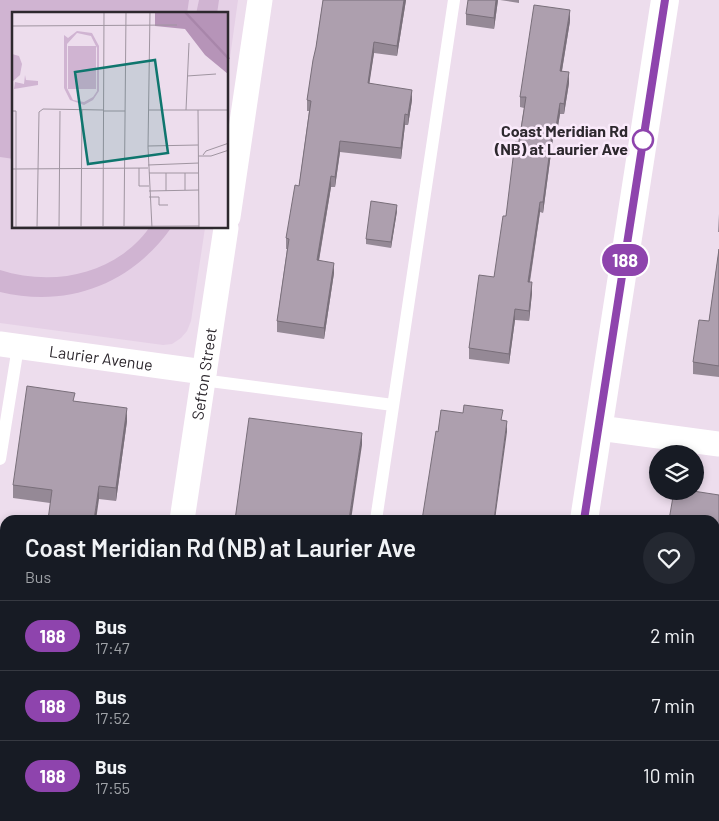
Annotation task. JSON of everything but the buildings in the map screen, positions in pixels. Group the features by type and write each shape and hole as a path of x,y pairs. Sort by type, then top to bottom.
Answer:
{"main road":[{"path":"585,515 665,0"}],"street":[{"path":"229,210 260,0"},
{"name":"Sefton Street","path":"183,515 226,229"},
{"name":"Laurier Avenue","path":"9,346 203,376"},
{"path":"599,428 719,444"}],"lane":[{"path":"377,515 454,0"},
{"path":"0,459 9,346"},
{"path":"203,376 393,405"}],"shaded area":[{"path":"0,0 238,0 229,65 229,12 12,12 12,229 205,229 191,321 187,331 172,344 163,345 0,323"},
{"path":"0,0 189,0 187,12 12,12 12,159 0,157"},
{"path":"199,0 219,0 217,12 196,12"},
{"path":"148,229 170,229 155,248 137,264 117,278 96,287 73,294 50,297 0,292 0,270 20,275 41,277 61,277 82,273 119,257 135,244"}],"bus line":[{"name":"188","path":"585,515 665,0"}],"place":[{"name":"Coast Meridian Rd (NB) at Laurier Ave","path":"643,140"}]}
